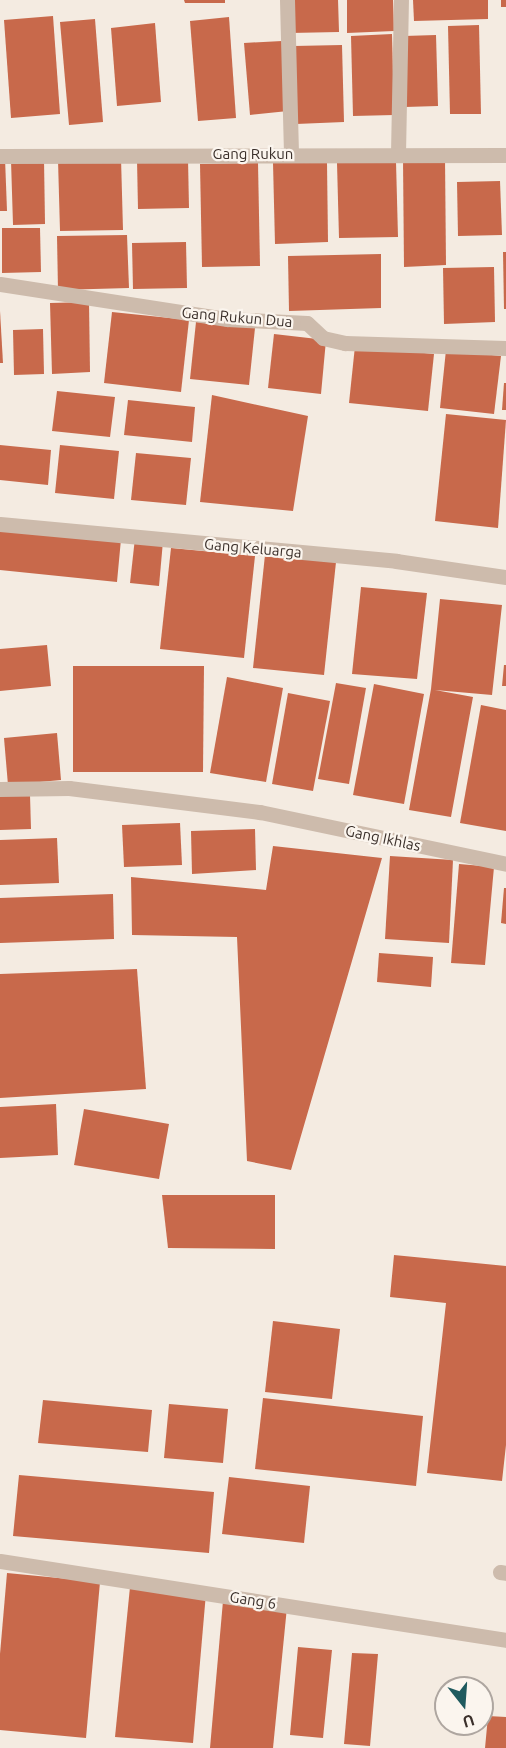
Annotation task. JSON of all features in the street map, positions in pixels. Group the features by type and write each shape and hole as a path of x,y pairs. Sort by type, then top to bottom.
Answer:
{"street":[{"path":"287,0 291,154"},
{"path":"398,154 401,0"},
{"name":"Gang Rukun","path":"0,156 506,155"},
{"name":"Gang Rukun Dua","path":"0,284 227,319 307,323 323,338 345,344 506,348"},
{"name":"Gang Keluarga","path":"0,524 396,561 506,577"},
{"name":"Gang Ikhlas","path":"0,789 69,788 260,812 506,864"},
{"name":"Gang 6","path":"0,1562 506,1640"}],"building":[{"path":"184,0 225,0 225,3 185,3"},
{"path":"290,0 338,0 339,32 290,33"},
{"path":"347,0 393,0 394,31 347,33"},
{"path":"413,0 488,0 488,19 414,21"},
{"path":"501,0 506,0 506,7 501,7"},
{"path":"53,16 60,114 11,118 4,20"},
{"path":"229,17 236,118 198,121 190,21"},
{"path":"95,19 103,122 69,125 60,22"},
{"path":"155,23 161,102 117,106 111,28"},
{"path":"479,25 481,114 450,114 448,26"},
{"path":"392,34 394,115 353,116 351,36"},
{"path":"436,35 438,106 405,107 404,36"},
{"path":"282,41 288,111 250,115 244,43"},
{"path":"342,45 344,122 296,124 294,46"},
{"path":"0,158 5,158 7,211 0,211"},
{"path":"121,158 123,230 60,231 58,160"},
{"path":"445,158 446,265 404,267 403,159"},
{"path":"188,159 189,208 138,209 137,160"},
{"path":"11,160 44,160 45,224 13,225"},
{"path":"396,162 398,237 339,238 337,163"},
{"path":"258,163 260,266 202,267 200,164"},
{"path":"273,163 327,163 328,242 275,244"},
{"path":"500,181 502,235 458,236 457,182"},
{"path":"2,228 40,228 41,272 2,273"},
{"path":"127,235 129,288 58,290 57,236"},
{"path":"186,242 187,288 133,289 132,243"},
{"path":"503,252 506,252 506,309 504,309"},
{"path":"381,254 381,308 289,311 288,256"},
{"path":"494,267 495,322 444,324 443,268"},
{"path":"89,302 90,372 52,374 50,303"},
{"path":"0,311 3,363 0,363"},
{"path":"112,312 189,320 181,392 104,383"},
{"path":"196,322 255,328 249,385 190,379"},
{"path":"43,329 44,374 14,375 13,330"},
{"path":"274,334 326,340 321,394 268,388"},
{"path":"355,346 434,354 428,411 349,403"},
{"path":"446,350 501,356 494,414 440,408"},
{"path":"504,383 506,383 506,410 502,410"},
{"path":"57,391 115,397 110,437 52,431"},
{"path":"212,395 308,416 293,511 200,502"},
{"path":"128,400 195,407 192,442 124,435"},
{"path":"446,414 506,420 498,528 435,521"},
{"path":"0,445 51,450 48,485 0,480"},
{"path":"60,445 119,451 114,499 55,493"},
{"path":"136,453 191,458 186,505 131,500"},
{"path":"0,526 121,539 117,582 0,570"},
{"path":"135,538 163,541 159,586 130,583"},
{"path":"171,548 255,556 244,658 160,649"},
{"path":"265,555 336,562 324,675 253,668"},
{"path":"361,587 427,593 417,679 352,674"},
{"path":"440,599 502,605 492,695 435,690 473,697 451,817 409,810 431,689"},
{"path":"47,645 51,686 0,691 0,649"},
{"path":"504,665 506,665 506,686 502,686"},
{"path":"73,666 204,666 203,772 73,772"},
{"path":"227,677 283,688 266,782 210,773"},
{"path":"336,683 366,688 349,784 318,779"},
{"path":"374,684 424,694 404,804 353,795"},
{"path":"288,693 330,701 313,791 272,784"},
{"path":"481,705 506,710 506,831 460,823"},
{"path":"57,733 61,780 8,785 4,738"},
{"path":"30,795 31,829 0,830 0,796"},
{"path":"180,823 182,865 124,867 122,825"},
{"path":"255,829 256,870 192,874 191,831"},
{"path":"57,838 59,883 0,885 0,840"},
{"path":"273,846 382,858 291,1170 247,1161 237,937 132,935 131,877 266,890"},
{"path":"390,856 453,860 449,943 385,939"},
{"path":"459,864 494,867 485,965 451,963"},
{"path":"504,888 506,888 506,924 501,923"},
{"path":"113,894 114,939 0,943 0,898"},
{"path":"379,953 433,957 431,987 377,982"},
{"path":"137,969 146,1089 0,1098 0,974"},
{"path":"56,1104 58,1155 0,1158 0,1107"},
{"path":"84,1109 169,1124 159,1179 74,1165"},
{"path":"162,1195 275,1195 275,1249 168,1248"},
{"path":"394,1255 506,1266 506,1445 502,1481 427,1473 446,1303 390,1297"},
{"path":"273,1321 340,1329 332,1399 265,1392"},
{"path":"263,1398 423,1416 416,1486 255,1469"},
{"path":"43,1400 152,1410 148,1452 38,1443"},
{"path":"169,1404 228,1409 223,1463 164,1458"},
{"path":"19,1475 214,1492 209,1553 13,1536"},
{"path":"229,1477 310,1486 304,1543 222,1534"},
{"path":"7,1573 100,1582 86,1738 0,1730 0,1654"},
{"path":"130,1587 206,1593 193,1743 115,1737"},
{"path":"223,1601 287,1607 273,1748 210,1748"},
{"path":"298,1647 332,1650 323,1738 290,1735"},
{"path":"352,1653 378,1654 370,1746 344,1744"},
{"path":"494,1716 506,1717 506,1748 485,1748 486,1736 494,1736"}]}
